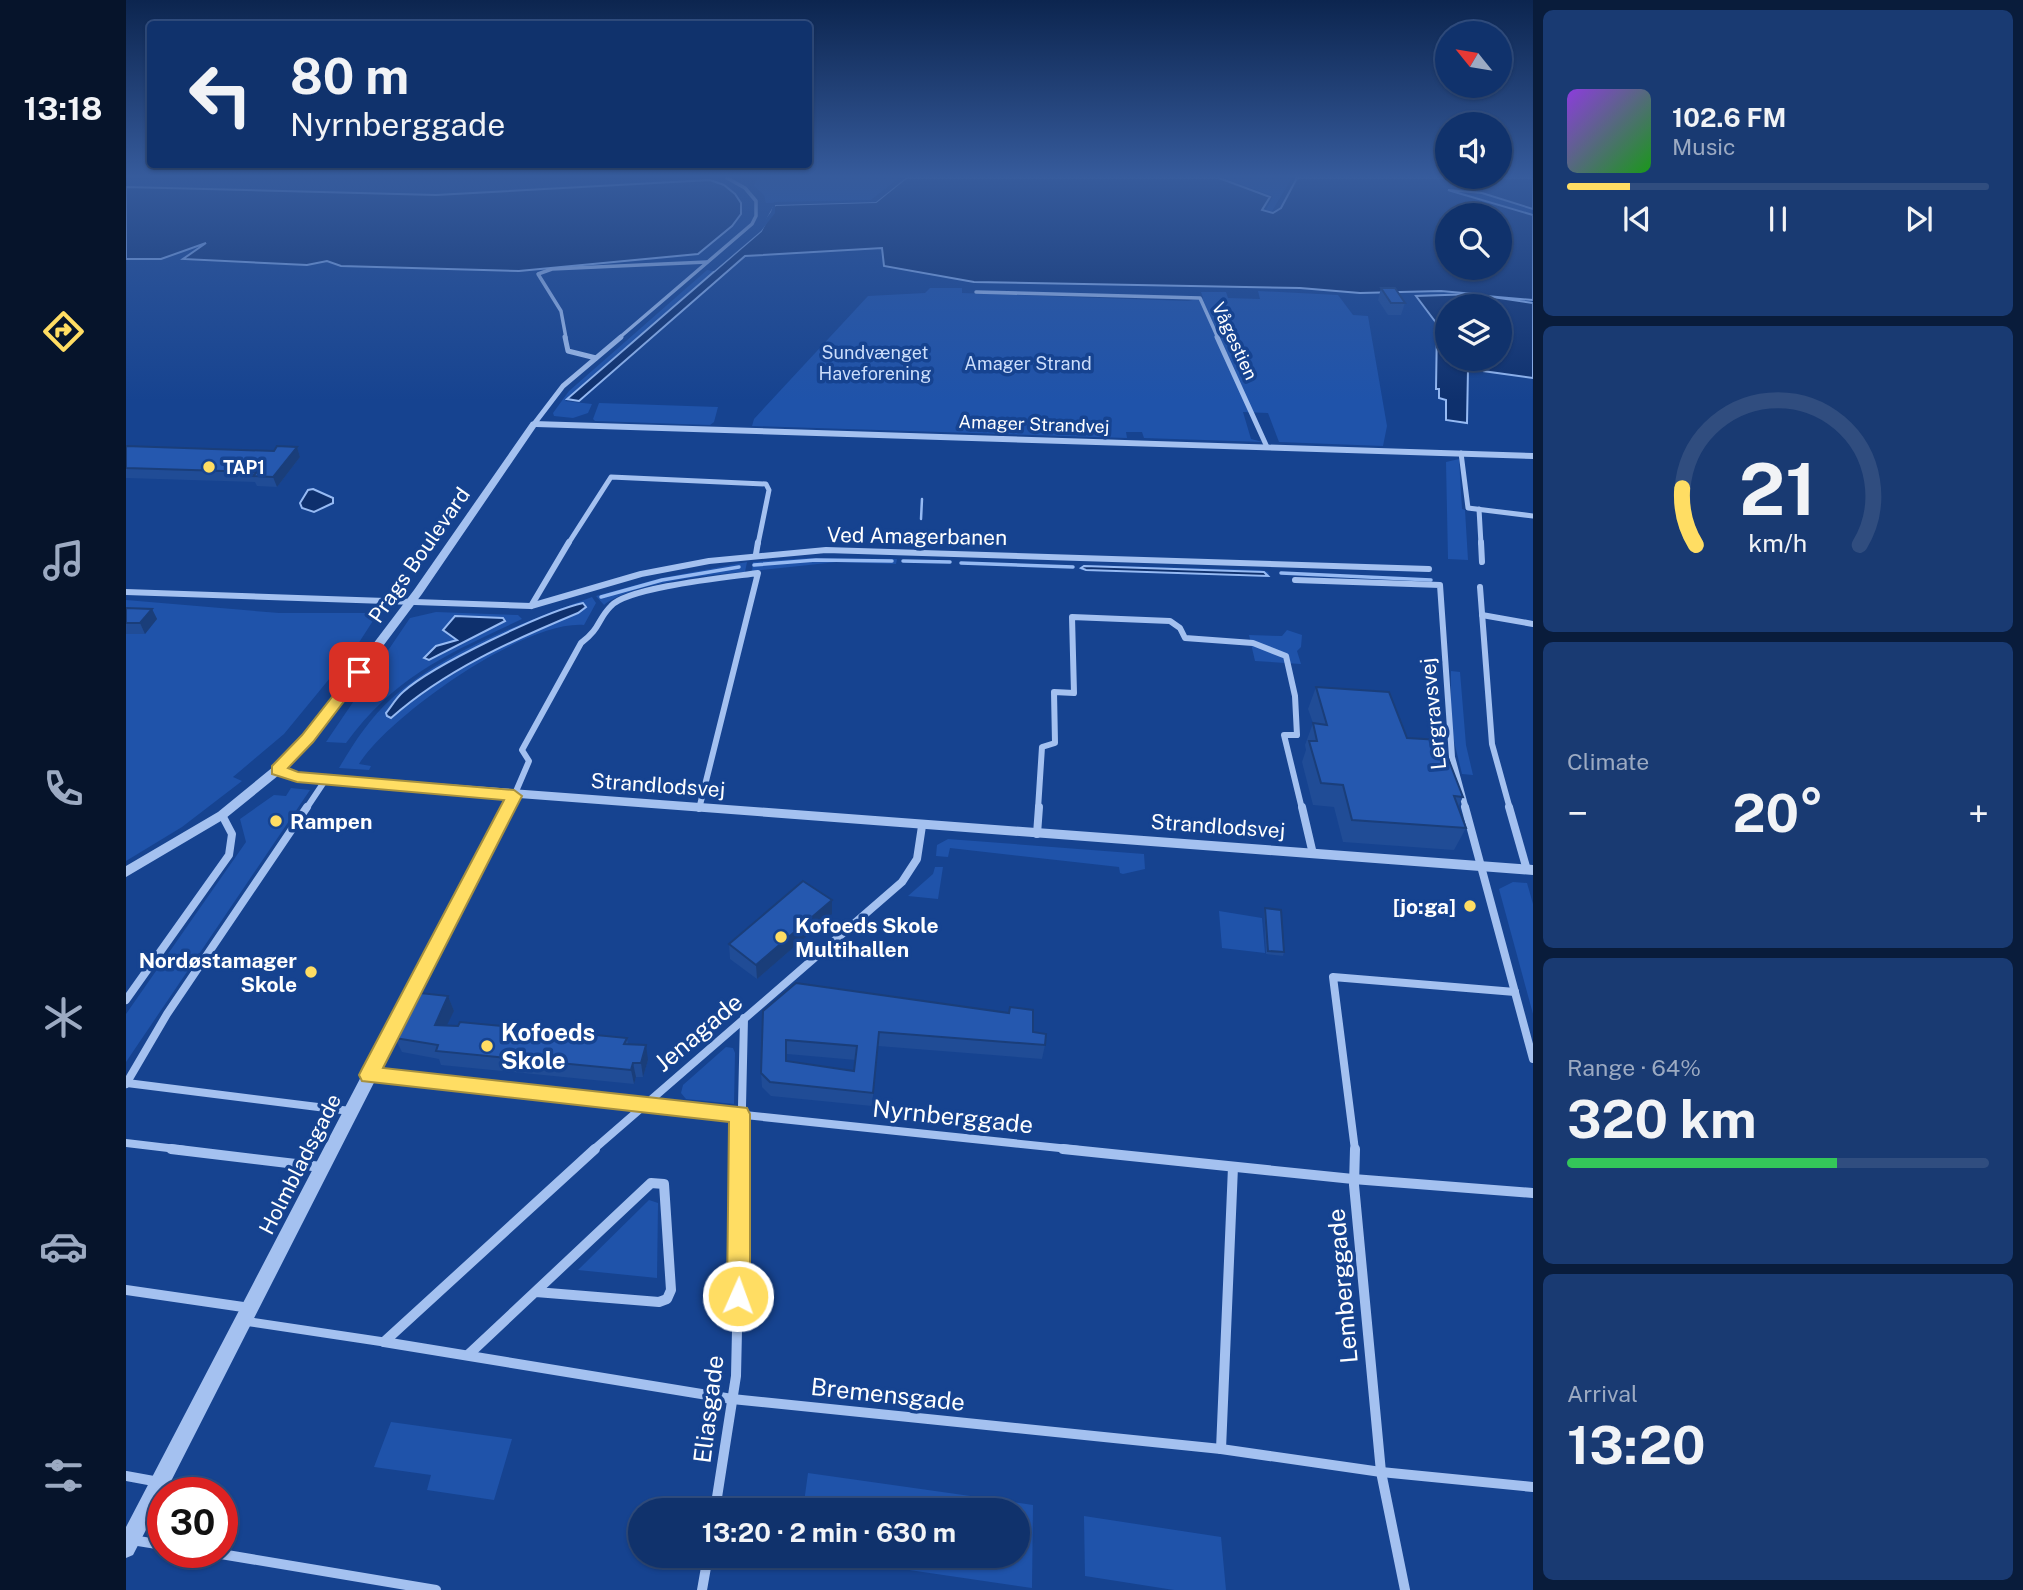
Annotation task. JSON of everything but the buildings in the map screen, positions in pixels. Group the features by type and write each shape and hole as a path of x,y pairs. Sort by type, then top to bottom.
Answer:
{"street":[{"path":"534,424 563,386 719,252"},
{"path":"596,358 568,351 561,311 538,274 552,268 707,262"},
{"name":"Vågestien","path":"976,292 1199,298 1267,447"},
{"name":"Amager Strandvej","path":"534,424 1533,456"},
{"name":"Prags Boulevard","path":"126,872 222,815 277,770 308,738 410,602 534,424"},
{"path":"503,468 518,459 541,432 563,425"},
{"path":"1461,453 1468,508 1533,516"},
{"path":"531,606 605,482 611,477 766,484 769,489 756,554"},
{"path":"1479,509 1482,562"},
{"name":"Ved Amagerbanen","path":"126,592 531,606 641,574 756,554 878,550 1429,569"},
{"name":"Holmbladsgade","path":"163,1477 514,796 529,761 523,750 581,643 597,631 611,605 623,598 662,587 720,576 758,573 699,809"},
{"name":"Lergravsvej","path":"1295,580 1440,585 1451,752 1533,1059"},
{"path":"1480,587 1495,764 1530,870"},
{"path":"1482,615 1533,624"},
{"name":"Strandlodsvej","path":"1037,834 1042,788 1042,747 1055,743 1054,692 1074,693 1072,617 1170,621 1180,628 1185,638 1253,643 1278,649 1286,656 1295,695 1297,735 1284,735 1313,854"},
{"name":"Strandlodsvej","path":"277,770 297,777 514,796 1530,870"},
{"path":"326,779 167,1014 126,1083 351,1111"},
{"path":"126,1000 229,855 235,841 234,834 222,815"},
{"name":"Jenagade","path":"384,1342 643,1104 902,882 917,859 922,826"},
{"name":"Lemberggade","path":"1405,1590 1381,1472 1353,1179 1357,1164 1333,977 1515,992"},
{"name":"Eliasgade","path":"717,1498 732,1399 741,1218 740,1114 744,1018"},
{"name":"Nyrnberggade","path":"369,1075 1233,1167 1533,1193"},
{"path":"126,1143 322,1168"},
{"path":"1221,1449 1233,1167"},
{"path":"468,1355 651,1183 664,1184 670,1226 671,1290 667,1299 659,1302 536,1292"},
{"path":"126,1290 246,1314"},
{"name":"Bremensgade","path":"246,1314 384,1342 732,1399 1221,1449 1381,1472 1533,1487"},
{"path":"126,1476 147,1480"},
{"name":"Holmbladsgade","path":"128,1543 147,1507"},
{"path":"128,1543 147,1544"},
{"path":"238,1557 436,1590"},
{"path":"702,1590 706,1568"}],"green space":[{"path":"707,270 714,271 565,401 592,404 588,413 573,418 554,416 553,413 569,391"},
{"path":"930,288 962,288 962,293 1188,301 1203,298 1201,292 1226,292 1228,298 1260,299 1258,291 1338,295 1353,315 1368,316 1387,426 1383,446 1279,442 1268,413 1243,412 1251,439 1263,442 1144,438 1142,432 1126,432 1127,438 752,426 754,419 868,296 925,293"},
{"path":"599,403 718,407 714,422 710,425 595,421 593,419"},
{"path":"1459,459 1468,560 1448,559 1446,462"},
{"path":"809,558 897,559 896,564 837,562 752,571 753,562"},
{"path":"747,562 745,572 651,586 632,591 604,605 596,596 661,578"},
{"path":"1084,565 1260,570 1268,572 1270,577 1080,570"},
{"path":"592,597 596,603 584,625 558,628 494,654 460,675 398,721 359,764 371,766 369,770 339,768 376,714 391,699 436,666 486,639"},
{"path":"126,600 279,613 378,613 358,644 284,734 233,777 242,781 182,827 126,861"},
{"path":"436,612 518,615 522,619 447,656 404,683 384,700 346,743 326,742 410,618"},
{"path":"1287,630 1302,635 1301,647 1297,651 1301,664 1255,661 1249,635 1282,636"},
{"path":"1451,671 1460,672 1466,745 1473,775 1462,774 1451,729"},
{"path":"291,788 310,790 126,1062 126,1014 246,842 240,819 274,795 286,796"},
{"path":"948,839 1144,854 1145,869 1123,874 1120,873 1119,867 950,848 948,857 936,856 937,845"},
{"path":"935,867 943,867 938,899 908,896 933,874"},
{"path":"1513,882 1527,883 1533,904 1533,1014 1499,889"},
{"path":"1219,911 1262,918 1265,953 1222,948"},
{"path":"726,1047 733,1048 735,1053 734,1104 686,1099 681,1093 683,1085"},
{"path":"649,1200 658,1203 657,1278 578,1270"},
{"path":"391,1422 512,1439 494,1500 427,1490 431,1475 374,1467"},
{"path":"808,1473 984,1498 805,1498"},
{"path":"1030,1505 1033,1505 1032,1588 896,1568 1030,1568"},
{"path":"1084,1516 1221,1537 1226,1590 1174,1590 1085,1576"}],"shaded area":[{"path":"126,252 180,252 161,259 126,259"},
{"path":"193,252 700,252 519,271 341,266 327,261 307,265 183,259"},
{"path":"737,252 810,252 745,256 579,401 567,399"},
{"path":"882,252 1435,252 1435,280 1512,280 1512,252 1533,252 1533,300 1512,298 1512,294 1441,291 1360,293 1300,288 974,282 884,266"},
{"path":"1435,295 1435,321 1416,296"},
{"path":"1512,300 1533,303 1533,378 1482,371 1512,371"},
{"path":"1436,371 1468,371 1467,423 1446,420 1446,400 1439,398 1439,389 1436,389"},
{"path":"313,489 333,498 333,503 314,512 302,508 300,503 308,490"},
{"path":"1081,568 1264,572 1268,576 1086,570"},
{"path":"583,603 586,607 578,613 480,658 434,685 391,718 387,716 386,713 403,692 438,668 517,628"},
{"path":"455,616 503,618 505,621 429,660 424,658 436,646 457,640 443,630"}],"pier":[{"path":"730,252 736,252 714,271 709,270"}],"waterway":[{"path":"921,519 922,499"},
{"path":"754,565 816,560 892,561"},
{"path":"903,561 950,562"},
{"path":"961,563 1073,567"},
{"path":"601,597 662,580 739,567"},
{"path":"1281,573 1431,580"}],"place":[{"name":"TAP1","path":"209,467"},
{"name":"Rampen","path":"276,821"},
{"name":"[jo:ga]","path":"1470,906"},
{"name":"Kofoeds Skole Multihallen","path":"781,937"},
{"name":"Nordøstamager Skole","path":"311,972"},
{"name":"Kofoeds Skole","path":"487,1046"}],"route":[{"path":"359,672 308,738 277,770 297,777 514,796 369,1075 740,1114 741,1218 738,1296"}],"park label":[{"name":"Sundvænget Haveforening","path":"875,362"},
{"name":"Amager Strand","path":"1028,363"}]}
